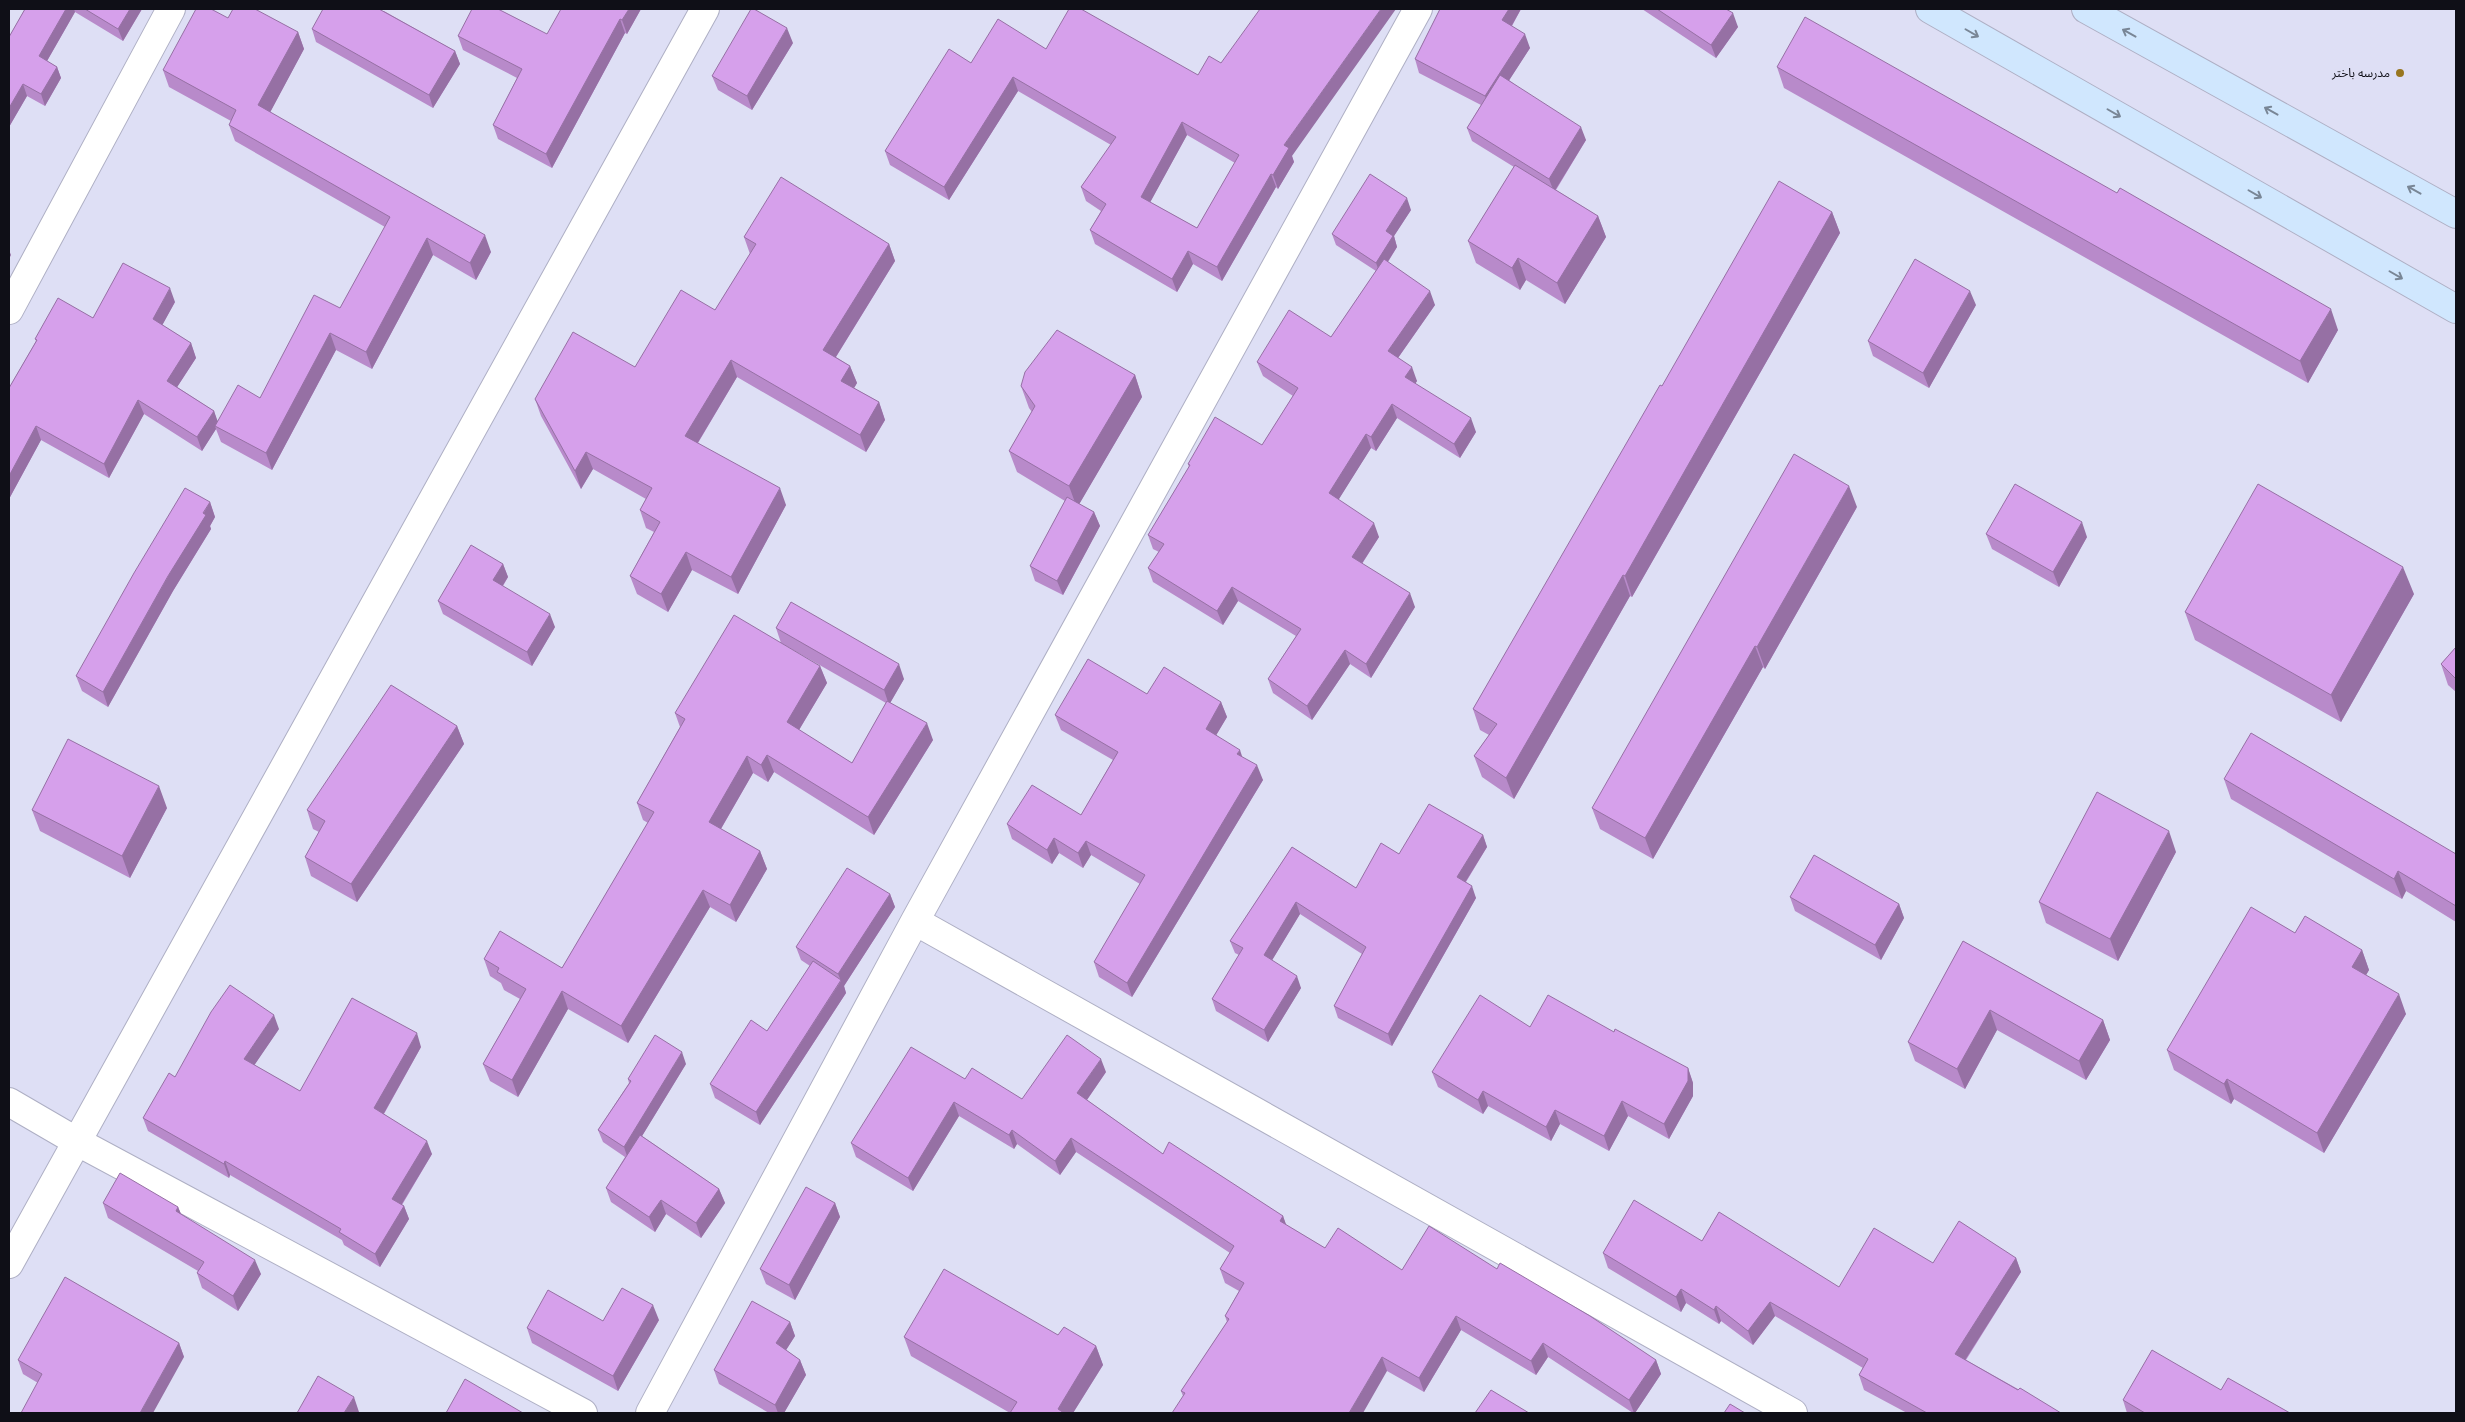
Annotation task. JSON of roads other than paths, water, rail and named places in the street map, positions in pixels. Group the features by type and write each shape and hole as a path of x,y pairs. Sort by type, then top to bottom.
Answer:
{"main road":[{"path":"1930,9 2456,309"},
{"path":"2086,9 2456,214"}],"street":[{"path":"9,310 171,9"},
{"path":"9,1264 705,9"},
{"path":"650,1413 915,921 1418,9"},
{"path":"915,921 1793,1413"},
{"path":"9,1102 76,1141 583,1413"}],"place":[{"name":"مدرسه باختر","path":"2400,73"}]}
